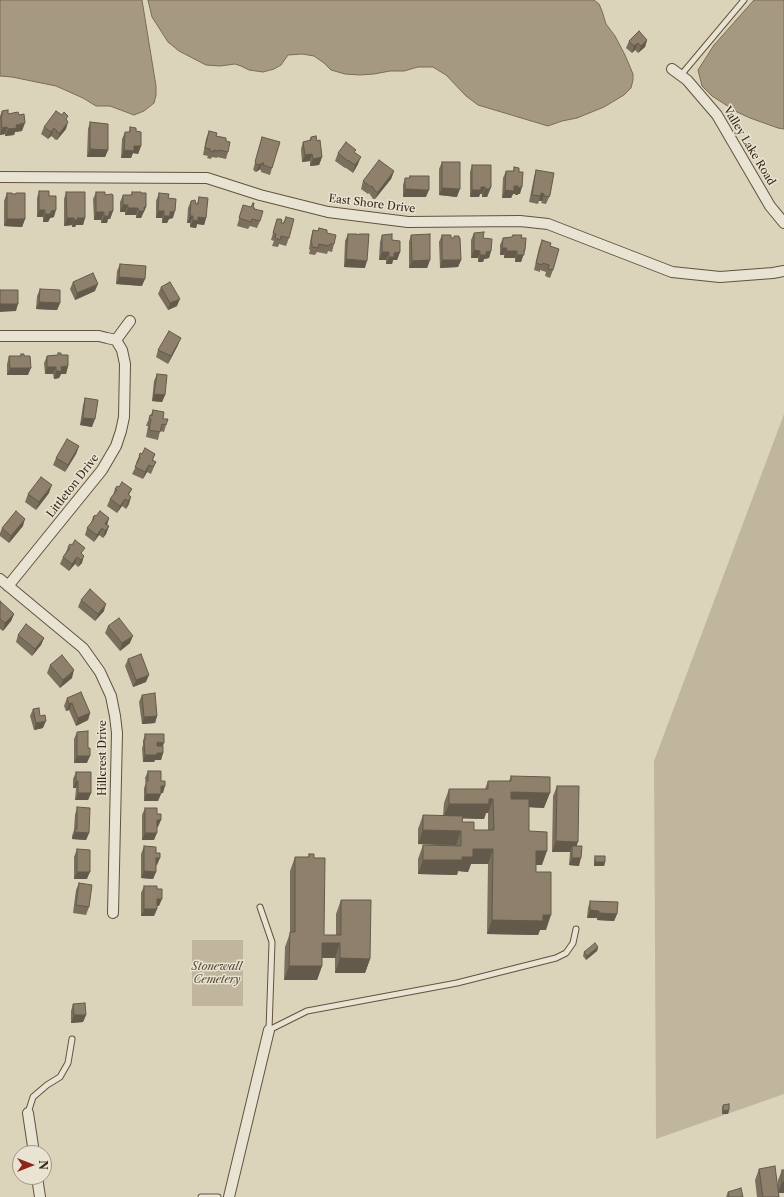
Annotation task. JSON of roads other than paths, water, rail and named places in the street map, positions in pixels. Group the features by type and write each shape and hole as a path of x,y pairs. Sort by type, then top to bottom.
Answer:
{"street":[{"name":"Valley Lake Road","path":"672,68 687,80 717,114 770,206 784,223"},
{"name":"East Shore Drive","path":"0,177 207,178 260,195 328,212 408,222 520,221 548,224 672,272 720,277 784,271"},
{"path":"0,336 99,336 116,340 130,321"},
{"name":"Littleton Drive","path":"8,586 102,470 116,446 124,417 125,364 122,350 116,340"},
{"name":"Hillcrest Drive","path":"0,579 83,648 100,672 111,696 117,734 113,913"},
{"path":"229,1197 269,1030"},
{"path":"28,1113 33,1145"},
{"path":"38,1185 40,1197"}],"lane":[{"path":"681,75 744,0"},
{"path":"260,907 272,942 269,1030 307,1011 457,984 556,958 566,953 573,943 576,929"},
{"path":"28,1113 33,1098 47,1085 60,1077 68,1063 72,1039"},
{"path":"201,1197 218,1197"}],"park label":[{"name":"Stonewall Cemetery","path":"217,973"}]}
